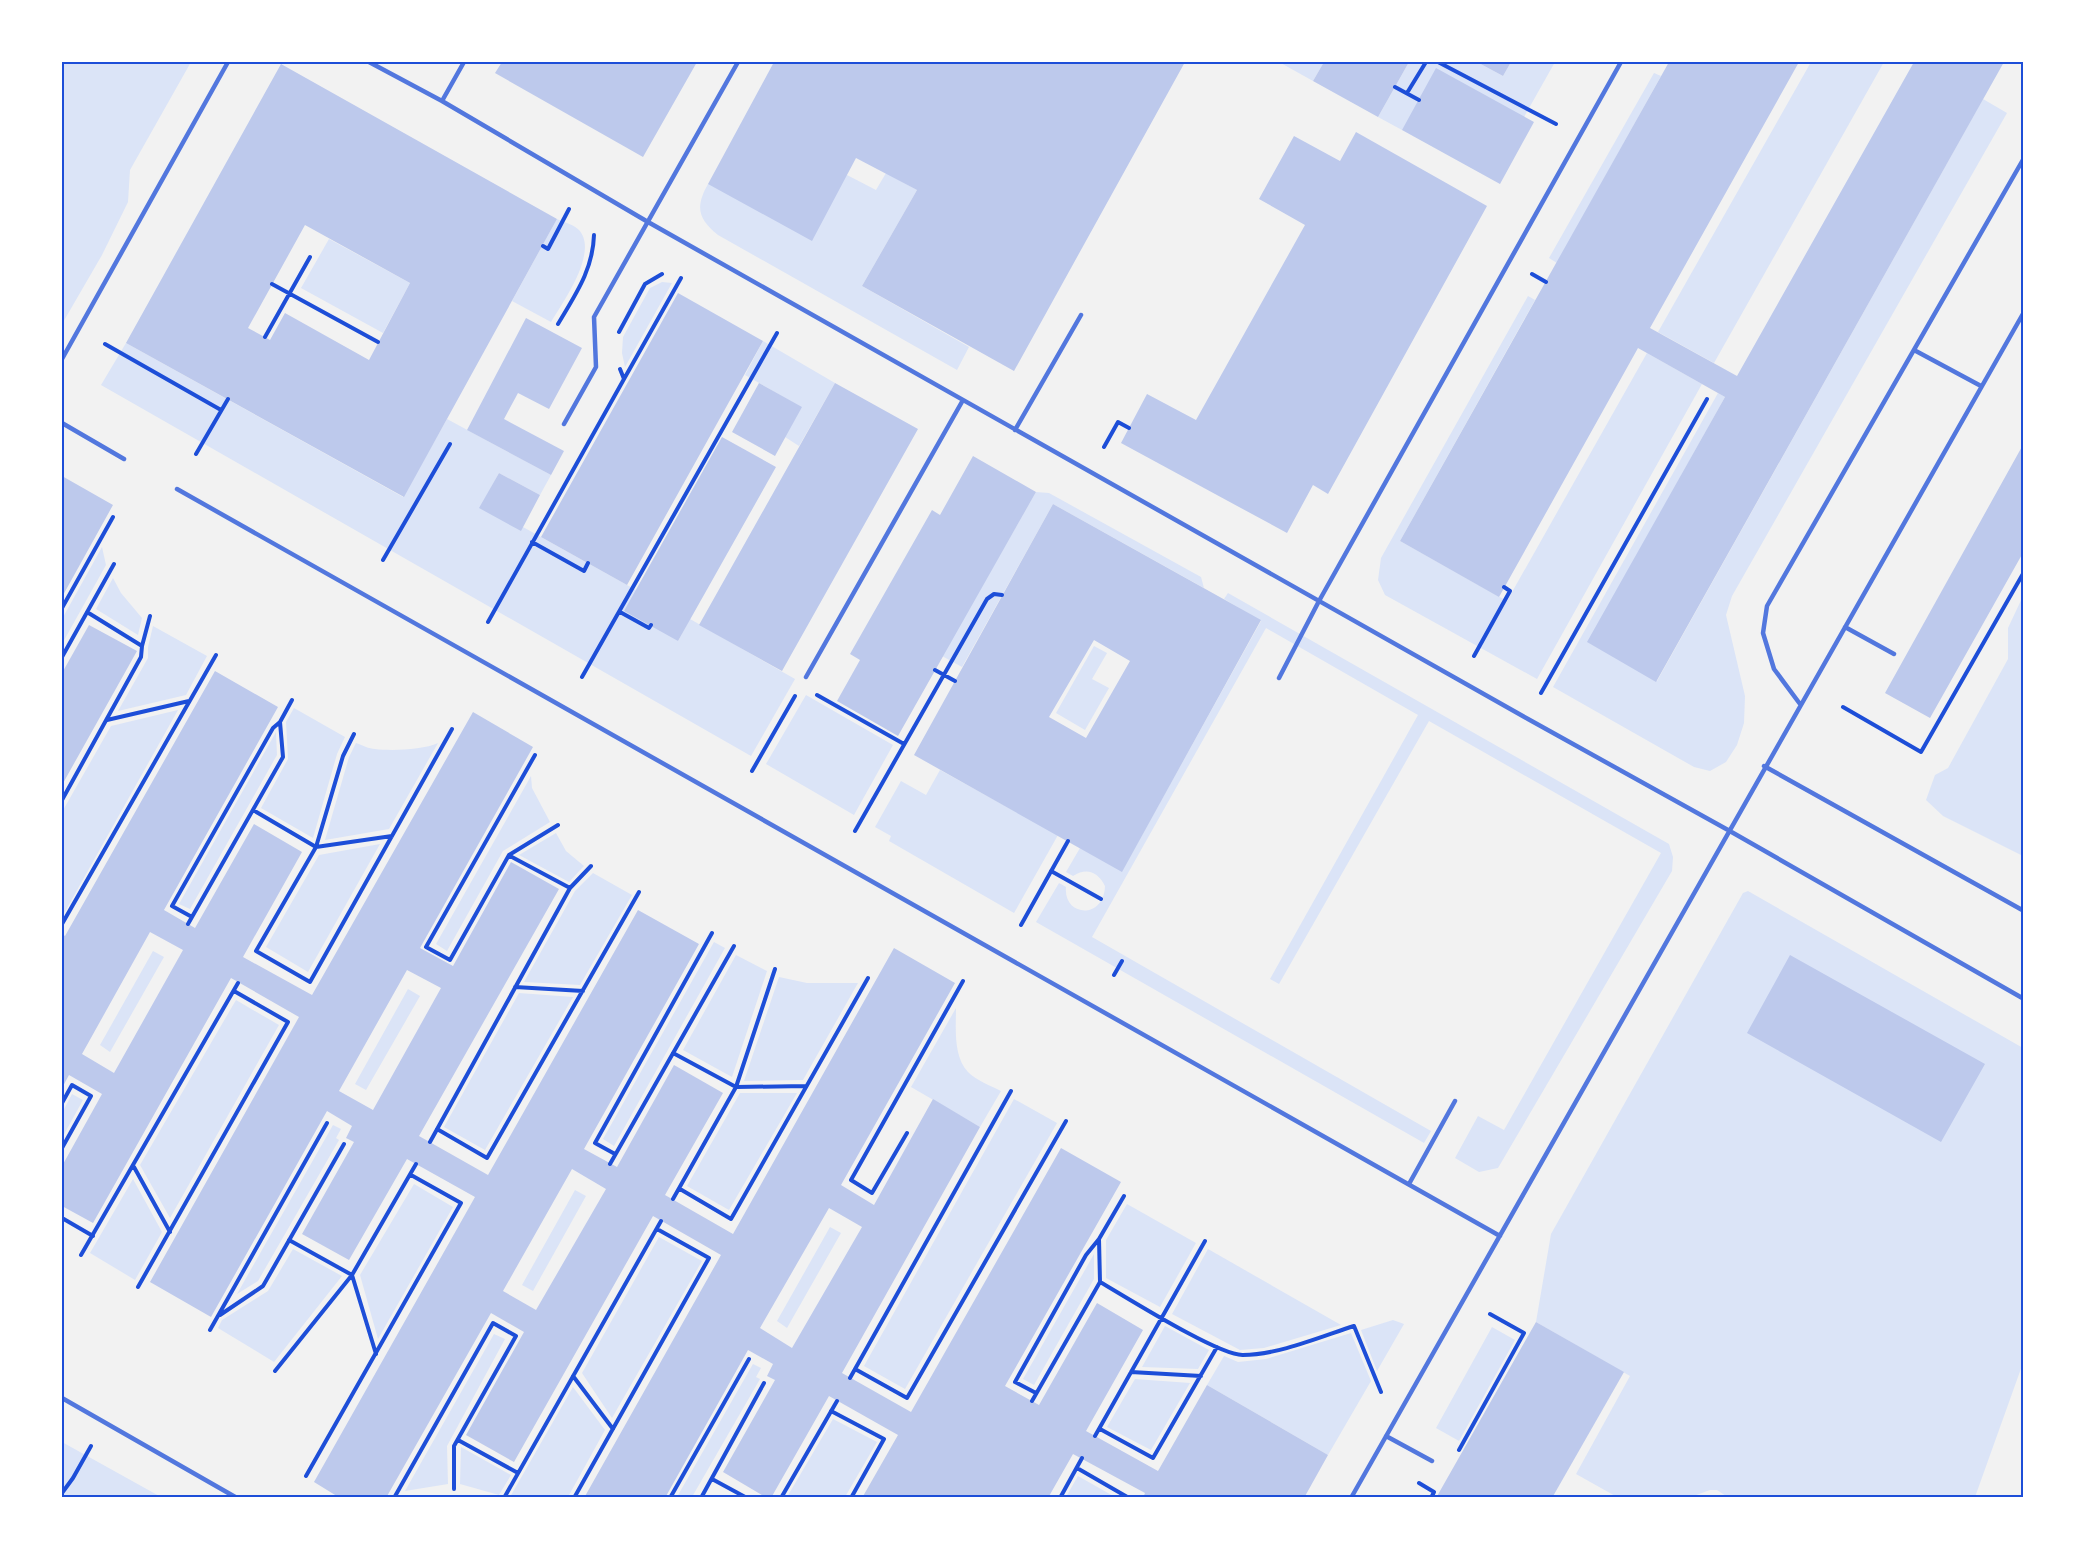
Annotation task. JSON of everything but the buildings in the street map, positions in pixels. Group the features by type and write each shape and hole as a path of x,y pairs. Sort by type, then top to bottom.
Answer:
{"lane":[{"path":"62,359 228,62"},
{"path":"369,62 442,101 648,222 2024,999"},
{"path":"442,101 464,62"},
{"path":"564,424 596,367 594,317 738,62"},
{"path":"1279,678 1319,601 1621,62"},
{"path":"1800,704 1774,669 1763,633 1767,606 2024,158"},
{"path":"1351,1497 1764,766 2024,312"},
{"path":"1015,430 1081,315"},
{"path":"1914,350 1981,386"},
{"path":"806,677 963,399"},
{"path":"62,423 124,459"},
{"path":"177,489 1500,1236"},
{"path":"1845,627 1894,654"},
{"path":"1764,766 2024,911"},
{"path":"1409,1184 1455,1101"},
{"path":"62,1398 237,1497"},
{"path":"1386,1436 1432,1461"}],"path":[{"path":"1407,93 1426,62"},
{"path":"1438,62 1556,124"},
{"path":"1395,87 1419,100"},
{"path":"543,246 548,249 569,209"},
{"path":"558,324 590,268 594,251 594,235"},
{"path":"264,337 310,256"},
{"path":"618,335 645,284 662,274"},
{"path":"1532,274 1546,282"},
{"path":"488,622 624,379 663,315 681,278"},
{"path":"272,284 378,342"},
{"path":"582,677 649,563 777,333"},
{"path":"105,344 221,410"},
{"path":"618,363 624,379"},
{"path":"196,454 228,399"},
{"path":"1542,693 1707,399"},
{"path":"1104,447 1118,422 1129,428"},
{"path":"383,560 450,444"},
{"path":"62,608 113,517"},
{"path":"532,542 584,571 588,563"},
{"path":"62,657 114,564"},
{"path":"1843,707 1922,752 2024,572"},
{"path":"1474,656 1510,591 1504,587"},
{"path":"855,831 987,599 994,594 1002,595"},
{"path":"87,612 142,646"},
{"path":"620,612 649,628 651,626"},
{"path":"62,800 141,657 150,616"},
{"path":"62,924 216,655"},
{"path":"935,670 955,681"},
{"path":"752,771 806,677"},
{"path":"800,686 904,744"},
{"path":"192,917 172,906 273,728 280,722 292,700"},
{"path":"107,720 190,701"},
{"path":"188,924 283,757 280,722"},
{"path":"354,734 343,756 316,847 256,951 310,982 452,729"},
{"path":"535,755 426,947 450,960 509,855 558,825"},
{"path":"254,810 316,847 393,836"},
{"path":"1021,925 1068,842"},
{"path":"509,855 570,888"},
{"path":"430,1142 570,888 591,866"},
{"path":"1051,871 1101,899"},
{"path":"437,1130 487,1158 639,892"},
{"path":"615,1154 595,1143 712,933"},
{"path":"610,1164 734,946"},
{"path":"1114,975 1122,961"},
{"path":"674,1199 736,1087 775,969"},
{"path":"680,1189 731,1219 868,978"},
{"path":"907,1133 872,1193 851,1180 963,981"},
{"path":"81,1256 238,983"},
{"path":"515,987 583,991"},
{"path":"138,1287 288,1022 234,991"},
{"path":"673,1053 736,1087 806,1086"},
{"path":"62,1103 72,1085 91,1096 62,1148"},
{"path":"850,1378 1011,1091"},
{"path":"855,1369 907,1398 1065,1121"},
{"path":"210,1330 327,1123"},
{"path":"218,1316 263,1286 344,1144"},
{"path":"275,1371 352,1275 416,1164"},
{"path":"133,1166 170,1232"},
{"path":"306,1476 461,1203 411,1174"},
{"path":"1036,1394 1015,1382 1086,1255 1100,1239 1124,1196"},
{"path":"62,1218 93,1236"},
{"path":"504,1497 661,1221"},
{"path":"574,1497 709,1258 657,1228"},
{"path":"1032,1401 1100,1282 1100,1239"},
{"path":"289,1240 352,1275 376,1354"},
{"path":"1095,1436 1205,1241"},
{"path":"1100,1282 1217,1347 1240,1356 1264,1354 1354,1326 1381,1392"},
{"path":"1459,1450 1477,1423 1524,1333 1490,1314"},
{"path":"394,1497 493,1323 516,1336 454,1446 454,1489"},
{"path":"1100,1429 1153,1458 1217,1347"},
{"path":"670,1497 749,1359"},
{"path":"1131,1372 1201,1376"},
{"path":"573,1376 613,1429"},
{"path":"701,1497 765,1383"},
{"path":"781,1497 837,1401"},
{"path":"831,1411 884,1439 851,1497"},
{"path":"458,1440 518,1473"},
{"path":"62,1492 73,1478 91,1446"},
{"path":"1060,1497 1082,1458"},
{"path":"1077,1468 1129,1497"},
{"path":"712,1479 747,1497"},
{"path":"1417,1482 1434,1492 1431,1497"}],"shaded area":[{"path":"62,62 191,62 130,170 128,202 102,255 62,324"},
{"path":"1279,62 1324,62 1313,81"},
{"path":"1409,62 1477,62 1503,76 1511,62 1555,62 1524,117 1402,130 1378,117"},
{"path":"1811,62 1884,62 1714,363 1658,332"},
{"path":"1654,73 1661,76 1557,263 1549,258"},
{"path":"1983,99 2007,113 1732,596 1726,615 1745,696 1744,723 1737,745 1726,762 1710,771 1694,767 1553,687 1718,393 1725,397 1588,642 1657,681"},
{"path":"886,173 917,190 862,286 969,347 957,370 718,235 706,224 701,212 701,199 708,184 847,175 876,190"},
{"path":"557,219 579,230 584,239 585,251 577,277 551,322 512,301"},
{"path":"329,239 410,283 383,333 301,288"},
{"path":"662,282 672,283 625,367 622,353 623,337 650,288"},
{"path":"1528,296 1535,300 1400,541 1507,601 1647,353 1702,384 1537,679 1385,595 1378,580 1381,558"},
{"path":"763,341 835,383 799,446 785,437 801,407 745,375"},
{"path":"126,343 403,497 447,419 551,475 540,495 499,473 480,508 523,527 636,590 678,641 690,619 795,679 751,756 101,385"},
{"path":"1036,492 1049,493 1201,577 1204,588 1053,504 962,667 942,656"},
{"path":"102,547 106,565 62,644 62,619"},
{"path":"113,578 121,593 142,618 138,635 96,609"},
{"path":"1228,593 1669,844 1673,857 1672,871 1498,1168 1479,1172 1455,1158 1478,1116 1504,1130 1661,853 1429,721 1279,984 1270,979 1418,715 1266,628 1092,937 1431,1131 1424,1143 1036,922 1059,883 1066,887 1067,897 1077,909 1084,911 1091,909 1098,905 1103,897 1105,886 1095,874 1083,872 1073,876 1066,872 1080,848 1122,871 1261,621 1224,599"},
{"path":"2023,596 2023,856 1943,816 1926,800 1935,775 1948,768 2008,659 2008,628"},
{"path":"153,626 207,656 186,695 118,711 148,658"},
{"path":"1094,646 1107,653 1092,679 1109,688 1085,730 1056,713"},
{"path":"806,695 893,745 854,815 766,764"},
{"path":"294,708 345,737 337,754 313,838 261,808 288,759 286,722"},
{"path":"178,710 62,917 62,812 111,726"},
{"path":"276,732 277,755 190,909 179,904"},
{"path":"356,743 370,748 389,750 416,749 438,743 389,829 325,840 349,757"},
{"path":"940,770 1058,835 1014,913 889,841 891,836 875,827 901,781 926,795"},
{"path":"531,776 532,788 550,822 503,851 447,951 436,944"},
{"path":"556,833 566,851 584,866 569,882 519,855"},
{"path":"380,844 308,972 266,947 319,855"},
{"path":"593,873 632,895 580,985 524,982 575,891"},
{"path":"1748,891 2023,1048 2023,1363 1975,1497 1729,1498 1717,1490 1710,1490 1691,1497 1617,1497 1576,1474 1630,1376 1536,1322 1551,1234 1743,893"},
{"path":"714,942 725,948 614,1146 603,1139"},
{"path":"153,951 164,957 110,1052 100,1045"},
{"path":"736,955 767,971 732,1077 683,1050"},
{"path":"779,977 807,983 858,983 803,1080 744,1081"},
{"path":"408,989 420,996 366,1090 355,1084"},
{"path":"519,993 573,997 485,1150 444,1127"},
{"path":"236,1000 279,1025 170,1218 140,1165"},
{"path":"956,1008 956,1042 963,1065 975,1078 1001,1091 980,1127 911,1087"},
{"path":"740,1093 797,1093 729,1210 687,1186"},
{"path":"72,1094 83,1100 62,1138 62,1113"},
{"path":"1014,1099 1057,1123 905,1389 864,1366"},
{"path":"333,1125 341,1129 336,1138 339,1140 258,1281 237,1294"},
{"path":"133,1179 162,1232 135,1280 90,1253"},
{"path":"414,1184 453,1207 378,1339 360,1275"},
{"path":"575,1190 586,1196 533,1291 522,1285"},
{"path":"1127,1204 1196,1243 1160,1307 1106,1278 1106,1240"},
{"path":"830,1227 841,1233 787,1328 777,1321"},
{"path":"659,1237 702,1261 612,1418 582,1373"},
{"path":"293,1249 342,1276 274,1362 218,1328 222,1320 268,1291"},
{"path":"1208,1249 1341,1325 1264,1348 1240,1350 1172,1314"},
{"path":"1094,1254 1094,1279 1034,1385 1023,1379"},
{"path":"1393,1320 1404,1324 1377,1371 1361,1330"},
{"path":"1165,1326 1209,1350 1198,1369 1142,1367"},
{"path":"1492,1327 1515,1340 1459,1441 1436,1428"},
{"path":"1351,1333 1371,1381 1328,1455 1207,1385 1224,1356 1238,1362 1266,1359"},
{"path":"494,1334 505,1339 447,1446 448,1484 405,1491"},
{"path":"753,1364 761,1368 756,1377 760,1379 692,1497 677,1497"},
{"path":"1135,1379 1190,1383 1151,1450 1107,1427"},
{"path":"573,1387 605,1430 568,1497 510,1497"},
{"path":"833,1419 877,1442 845,1497 787,1497"},
{"path":"62,1442 161,1497 62,1497"},
{"path":"461,1447 511,1475 499,1495 460,1484"},
{"path":"1078,1476 1115,1497 1066,1497"}]}
